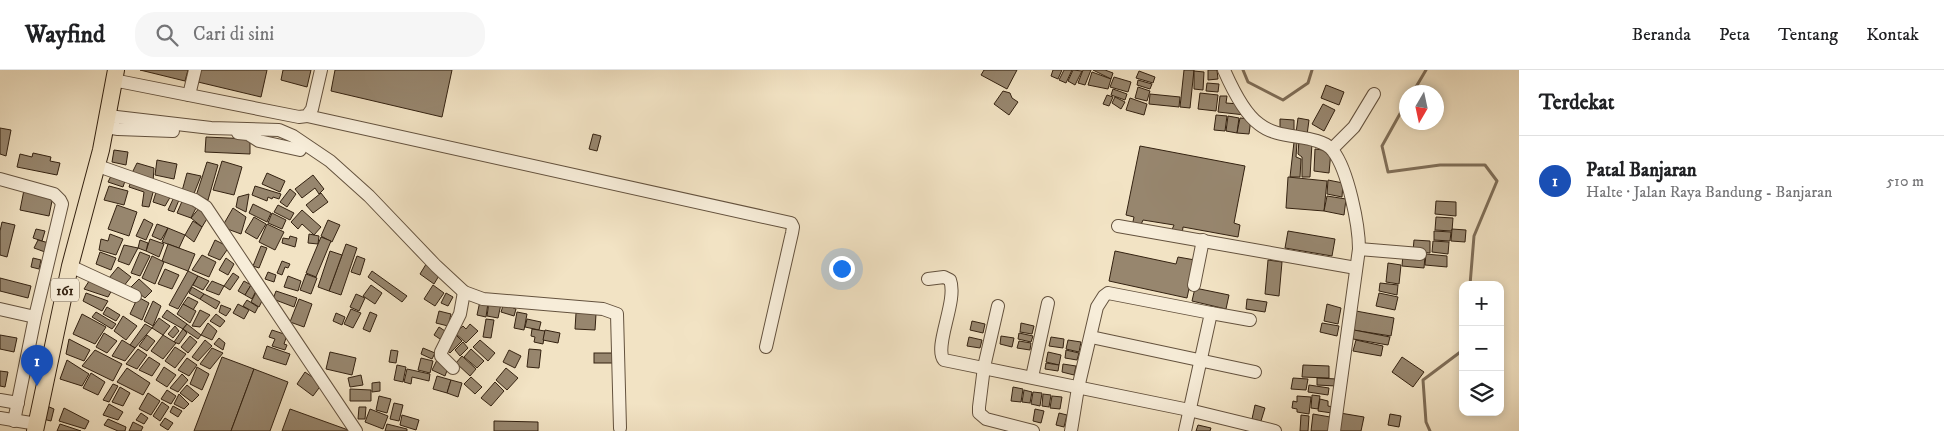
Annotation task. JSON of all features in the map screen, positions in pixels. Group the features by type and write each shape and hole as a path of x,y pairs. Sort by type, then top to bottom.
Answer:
{"main road":[{"name":"161","path":"36,428 70,266 99,158 114,75"}],"street":[{"path":"190,95 195,70"},
{"path":"306,116 312,109 321,70"},
{"path":"1224,70 1241,101 1258,124 1275,132 1318,141 1332,149 1342,169 1354,210 1359,235 1359,249 1334,431"},
{"path":"114,75 190,95 298,117 306,116 791,223 793,227 792,233 766,347"},
{"path":"1332,149 1354,127 1374,94"},
{"path":"106,124 118,129 244,133 259,141 300,150"},
{"path":"106,124 279,130 293,136 330,160 369,196 436,266 464,292 483,299 604,309 618,314 620,428"},
{"path":"99,158 196,200 206,207 356,431"},
{"path":"0,179 54,194 62,204 35,317 14,421"},
{"path":"1118,226 1356,268"},
{"path":"1194,285 1202,240"},
{"path":"1359,249 1420,254"},
{"path":"70,266 135,296"},
{"path":"928,279 944,277 950,280 952,285 952,296 940,350 941,357 947,361 1189,410 1276,431"},
{"path":"453,368 441,356 441,352 460,314 464,292"},
{"path":"1071,431 1078,388 1097,307 1106,294 1250,320"},
{"path":"1032,377 1048,303"},
{"path":"998,306 984,368 979,413 986,419 1033,431"},
{"path":"0,309 35,317"},
{"path":"1185,431 1202,362 1211,313"},
{"path":"1091,337 1255,372"},
{"path":"0,400 18,403"},
{"path":"0,418 36,428"}],"building":[{"path":"140,70 188,70 185,81"},
{"path":"201,70 267,70 261,97 198,82"},
{"path":"283,70 311,70 307,87 281,80"},
{"path":"335,70 452,70 442,117 331,91"},
{"path":"984,70 1017,70 1007,89 981,75"},
{"path":"1053,70 1062,70 1058,79 1051,76"},
{"path":"1064,70 1072,70 1066,83 1059,80"},
{"path":"1073,70 1082,71 1075,85 1068,81"},
{"path":"1083,70 1091,70 1085,85 1078,83"},
{"path":"1093,70 1105,70 1113,73 1111,79"},
{"path":"1184,70 1194,70 1190,108 1180,107"},
{"path":"1208,70 1217,70 1218,79 1208,80"},
{"path":"1139,71 1155,77 1153,83 1136,78"},
{"path":"1194,71 1204,72 1203,90 1194,89"},
{"path":"1092,72 1111,79 1108,89 1088,85"},
{"path":"1114,77 1131,82 1128,92 1110,87"},
{"path":"1138,80 1152,84 1150,89 1137,85"},
{"path":"1207,83 1219,84 1218,92 1206,91"},
{"path":"1326,85 1344,92 1339,105 1321,98"},
{"path":"1138,87 1150,91 1147,101 1135,98"},
{"path":"1113,89 1127,94 1125,100 1111,95"},
{"path":"1003,91 1010,93 1012,98 1018,102 1009,115 994,104"},
{"path":"1200,93 1218,95 1216,111 1198,109"},
{"path":"1150,94 1180,97 1179,107 1149,104"},
{"path":"1107,95 1113,97 1109,106 1103,104"},
{"path":"1220,96 1227,96 1226,103 1240,104 1245,115 1218,112"},
{"path":"1115,97 1125,102 1121,109 1112,103"},
{"path":"1130,98 1147,104 1144,115 1126,110"},
{"path":"1323,104 1335,110 1324,131 1312,124"},
{"path":"1216,115 1227,116 1225,131 1214,130"},
{"path":"1228,116 1239,118 1237,133 1226,131"},
{"path":"1240,118 1251,119 1249,134 1237,133"},
{"path":"1298,118 1309,120 1307,135 1296,133"},
{"path":"1280,119 1294,120 1294,132 1280,130"},
{"path":"0,128 11,130 6,156 0,154"},
{"path":"593,134 601,136 597,151 589,149"},
{"path":"206,137 250,139 250,154 205,152"},
{"path":"1299,140 1312,143 1310,177 1302,177 1302,157 1298,154"},
{"path":"1294,142 1297,142 1296,157 1301,159 1300,177 1290,177"},
{"path":"1140,146 1245,166 1234,223 1240,225 1238,237 1183,227 1182,235 1171,232 1174,225 1143,220 1140,227 1132,226 1134,217 1126,215"},
{"path":"1315,149 1331,151 1329,173 1314,171"},
{"path":"114,150 128,152 126,165 112,162"},
{"path":"33,153 51,157 50,161 60,163 57,175 17,167 20,154 32,157"},
{"path":"157,160 177,164 174,179 155,175"},
{"path":"222,161 242,167 234,195 213,190"},
{"path":"207,162 218,165 208,200 196,196"},
{"path":"137,163 154,168 153,182 132,173"},
{"path":"187,173 201,176 193,196 182,191"},
{"path":"267,173 285,181 280,192 262,184"},
{"path":"313,175 324,189 319,194 315,188 302,198 295,189"},
{"path":"111,176 125,181 123,187 108,182"},
{"path":"1288,177 1327,181 1324,211 1286,208"},
{"path":"1328,180 1343,183 1342,197 1327,194"},
{"path":"131,181 154,189 149,207 142,206 144,192 129,187"},
{"path":"109,186 128,191 124,205 104,200"},
{"path":"255,186 281,194 279,199 268,197 267,201 252,195"},
{"path":"157,189 172,194 165,206 153,202"},
{"path":"290,189 296,194 287,207 280,202"},
{"path":"24,190 53,196 49,216 20,210"},
{"path":"321,193 328,202 313,213 306,205"},
{"path":"249,194 246,212 236,207 238,197"},
{"path":"1327,196 1346,199 1344,215 1324,211"},
{"path":"174,197 179,200 174,212 168,210"},
{"path":"183,199 197,206 191,218 177,213"},
{"path":"1436,201 1456,202 1456,216 1435,214"},
{"path":"253,204 271,213 267,222 249,213"},
{"path":"117,205 137,212 129,236 108,229"},
{"path":"278,205 294,213 290,220 274,212"},
{"path":"200,207 208,217 202,227 191,218"},
{"path":"233,208 246,217 241,234 222,227"},
{"path":"302,210 321,227 314,235 302,224 298,229 291,222"},
{"path":"272,213 286,220 282,229 268,223"},
{"path":"254,217 266,224 257,239 245,232"},
{"path":"1436,217 1453,218 1452,231 1435,230"},
{"path":"144,219 153,224 146,240 136,236"},
{"path":"328,220 340,225 332,242 321,236"},
{"path":"193,221 202,227 194,242 185,235"},
{"path":"2,222 15,225 7,257 0,255"},
{"path":"157,224 168,228 161,240 152,236"},
{"path":"267,224 284,232 275,250 259,242"},
{"path":"168,228 185,235 179,248 162,242"},
{"path":"36,229 45,231 42,241 33,238"},
{"path":"1452,229 1466,230 1465,242 1451,241"},
{"path":"1288,231 1335,239 1332,256 1285,248"},
{"path":"1434,231 1451,232 1450,241 1434,240"},
{"path":"110,234 123,239 116,255 99,250 101,239 108,241"},
{"path":"309,234 319,236 318,244 308,243"},
{"path":"290,236 297,238 295,247 282,243 283,238 289,239"},
{"path":"321,237 331,241 316,277 306,273"},
{"path":"150,239 164,244 159,257 146,251"},
{"path":"38,240 49,243 45,252 34,248"},
{"path":"140,240 148,243 146,251 138,248"},
{"path":"215,240 229,247 220,260 208,255"},
{"path":"1414,240 1430,241 1430,253 1413,251"},
{"path":"1433,241 1449,242 1448,254 1432,252"},
{"path":"168,244 195,254 188,271 162,261"},
{"path":"346,244 357,248 341,295 329,291"},
{"path":"124,245 138,248 129,265 118,261"},
{"path":"261,246 267,248 259,268 253,266"},
{"path":"330,251 342,255 329,291 318,287"},
{"path":"1115,251 1176,264 1178,257 1195,260 1187,298 1109,281"},
{"path":"100,252 116,258 111,270 96,264"},
{"path":"140,252 150,256 140,276 131,273"},
{"path":"1403,254 1425,256 1424,268 1402,266"},
{"path":"1426,254 1447,256 1447,267 1425,265"},
{"path":"202,255 216,262 209,277 192,270"},
{"path":"152,256 164,262 155,284 142,278"},
{"path":"357,256 365,259 360,275 351,272"},
{"path":"33,258 41,260 39,269 31,267"},
{"path":"226,258 234,264 228,275 219,270"},
{"path":"1268,260 1282,262 1279,296 1265,294"},
{"path":"282,261 290,264 288,268 285,267 282,275 277,273"},
{"path":"428,261 440,274 434,284 420,274"},
{"path":"1388,263 1401,265 1399,284 1386,282"},
{"path":"118,267 131,277 123,287 109,278"},
{"path":"165,269 179,275 172,289 158,284"},
{"path":"188,271 198,276 178,309 169,305"},
{"path":"372,271 407,296 402,302 368,277"},
{"path":"268,272 276,275 274,282 265,279"},
{"path":"233,273 239,277 230,290 224,286"},
{"path":"306,274 317,278 311,294 300,290"},
{"path":"198,276 209,281 203,290 193,285"},
{"path":"288,276 301,281 298,291 284,287"},
{"path":"0,278 31,286 28,298 0,291"},
{"path":"91,278 112,290 108,297 84,289"},
{"path":"139,279 152,291 145,298 131,287"},
{"path":"212,281 224,286 219,295 206,290"},
{"path":"244,281 251,285 245,295 238,291"},
{"path":"1380,283 1398,285 1397,295 1379,291"},
{"path":"251,285 257,289 252,299 245,295"},
{"path":"371,285 382,293 375,304 363,296"},
{"path":"433,285 444,293 435,306 424,299"},
{"path":"192,287 204,294 200,299 189,293"},
{"path":"1195,288 1229,295 1226,309 1192,301"},
{"path":"276,291 297,298 294,307 273,299"},
{"path":"256,292 264,297 259,307 251,302"},
{"path":"86,293 108,301 102,311 83,301"},
{"path":"446,293 453,297 448,306 441,303"},
{"path":"1379,293 1398,297 1395,310 1376,306"},
{"path":"204,294 220,302 216,309 200,299"},
{"path":"356,294 365,298 359,311 350,307"},
{"path":"138,297 149,303 142,320 130,314"},
{"path":"188,297 198,302 193,310 183,304"},
{"path":"299,299 312,304 304,327 290,322"},
{"path":"1247,299 1267,302 1265,312 1246,309"},
{"path":"247,300 258,307 255,313 243,306"},
{"path":"153,301 161,306 153,326 144,321"},
{"path":"480,301 488,303 486,317 477,315"},
{"path":"489,302 501,304 498,318 487,316"},
{"path":"183,304 196,311 190,323 177,314"},
{"path":"238,304 249,310 244,319 233,313"},
{"path":"1327,304 1341,308 1338,324 1324,321"},
{"path":"221,305 231,309 226,316 219,312"},
{"path":"514,305 513,308 516,309 514,316 501,312 503,306"},
{"path":"107,307 120,315 116,321 103,314"},
{"path":"351,309 361,313 353,328 344,324"},
{"path":"167,310 187,324 183,329 162,317"},
{"path":"200,310 210,315 200,327 192,326"},
{"path":"439,311 451,314 448,326 436,323"},
{"path":"1356,311 1394,318 1391,336 1353,330"},
{"path":"96,312 116,324 112,329 92,317"},
{"path":"370,312 377,315 370,332 363,329"},
{"path":"517,312 527,314 524,330 514,328"},
{"path":"336,313 345,317 342,325 333,321"},
{"path":"576,313 596,314 595,330 575,329"},
{"path":"82,314 106,327 95,344 73,334"},
{"path":"216,314 225,321 220,327 210,321"},
{"path":"123,316 137,326 126,340 114,331"},
{"path":"159,318 170,326 163,335 152,328"},
{"path":"486,319 494,320 491,338 483,337"},
{"path":"527,319 541,322 539,330 525,327"},
{"path":"972,321 985,324 983,333 970,330"},
{"path":"208,323 217,331 212,340 201,335"},
{"path":"1021,323 1034,326 1032,334 1020,332"},
{"path":"1322,323 1339,326 1337,336 1320,332"},
{"path":"145,324 152,328 135,348 130,345"},
{"path":"187,324 201,335 198,339 183,329"},
{"path":"470,324 478,331 466,343 455,333 463,326 466,329"},
{"path":"175,326 179,331 173,338 168,334"},
{"path":"439,327 448,333 443,341 434,335"},
{"path":"183,329 187,333 179,344 174,342"},
{"path":"532,329 545,331 543,344 534,342 535,337 531,336"},
{"path":"272,330 287,335 284,344 287,345 285,350 272,346 275,339 269,337"},
{"path":"545,330 560,333 558,343 543,340"},
{"path":"1354,330 1390,337 1388,345 1353,339"},
{"path":"104,333 117,341 107,353 96,347"},
{"path":"1019,333 1033,336 1031,342 1018,339"},
{"path":"455,334 462,341 450,353 444,347"},
{"path":"0,335 17,338 14,352 0,349"},
{"path":"147,335 155,341 147,351 139,346"},
{"path":"163,335 176,343 163,359 151,351"},
{"path":"190,336 197,342 188,353 181,347"},
{"path":"1001,336 1014,338 1012,347 1000,344"},
{"path":"969,337 982,340 980,348 967,346"},
{"path":"1051,337 1064,339 1063,348 1049,346"},
{"path":"219,338 225,343 223,350 214,344"},
{"path":"69,339 90,350 84,361 66,354"},
{"path":"122,340 135,348 125,361 112,356"},
{"path":"205,340 212,346 198,361 192,357"},
{"path":"480,340 495,353 488,361 473,347"},
{"path":"1068,340 1081,342 1079,352 1066,349"},
{"path":"1356,340 1383,346 1381,356 1353,351"},
{"path":"1019,341 1031,343 1030,350 1017,348"},
{"path":"463,342 468,348 460,356 455,350"},
{"path":"267,346 290,354 286,365 263,358"},
{"path":"175,347 186,354 175,368 165,361"},
{"path":"212,348 223,353 210,369 200,364"},
{"path":"423,348 435,353 432,359 421,354"},
{"path":"138,349 147,355 137,369 126,364"},
{"path":"471,349 484,361 477,368 464,357"},
{"path":"529,349 541,350 539,368 527,367"},
{"path":"95,350 122,364 113,381 82,366"},
{"path":"391,350 398,351 396,363 389,362"},
{"path":"509,350 521,356 515,368 503,362"},
{"path":"1066,350 1079,353 1077,360 1065,358"},
{"path":"330,352 356,358 352,375 326,369"},
{"path":"1048,352 1061,355 1059,365 1046,362"},
{"path":"594,353 613,353 613,363 594,363"},
{"path":"462,356 476,369 470,376 456,363"},
{"path":"149,357 160,364 152,376 139,370"},
{"path":"222,357 254,369 231,431 194,431"},
{"path":"1402,357 1424,372 1413,387 1392,372"},
{"path":"187,358 197,365 189,376 178,370"},
{"path":"421,358 433,361 430,373 418,370"},
{"path":"67,360 89,374 82,386 60,379"},
{"path":"437,360 449,365 445,376 432,370"},
{"path":"1046,363 1059,365 1058,371 1045,369"},
{"path":"1063,364 1076,366 1074,375 1062,372"},
{"path":"397,365 406,367 403,382 394,380"},
{"path":"1303,365 1329,366 1329,378 1302,377"},
{"path":"164,367 176,375 167,387 156,380"},
{"path":"197,367 209,374 202,390 190,384"},
{"path":"127,368 150,383 143,395 117,382"},
{"path":"506,368 518,378 507,390 496,380"},
{"path":"254,369 288,382 270,431 231,431"},
{"path":"407,369 430,374 429,381 412,377 411,384 404,382"},
{"path":"0,371 8,372 5,387 0,386"},
{"path":"305,372 322,384 313,396 297,384"},
{"path":"91,373 105,382 98,395 83,388"},
{"path":"182,374 188,380 178,392 170,388"},
{"path":"361,375 363,385 350,387 348,378"},
{"path":"437,376 451,380 447,393 433,389"},
{"path":"471,377 482,387 475,394 464,384"},
{"path":"1293,378 1308,379 1306,390 1291,389"},
{"path":"1317,378 1337,379 1336,386 1317,385"},
{"path":"451,380 462,383 458,397 447,393"},
{"path":"380,382 380,391 372,392 372,383"},
{"path":"495,382 504,391 491,406 481,398"},
{"path":"113,384 118,386 109,402 103,400"},
{"path":"187,385 199,395 192,402 180,393"},
{"path":"1309,385 1329,388 1328,395 1308,392"},
{"path":"120,387 130,393 123,406 112,402"},
{"path":"1013,387 1023,389 1021,402 1011,401"},
{"path":"350,389 371,390 371,401 350,401"},
{"path":"167,390 176,396 171,404 161,399"},
{"path":"1024,390 1032,392 1030,403 1022,402"},
{"path":"1033,392 1042,393 1040,406 1031,404"},
{"path":"148,393 160,401 151,415 139,409"},
{"path":"179,394 189,404 184,409 174,404"},
{"path":"1043,394 1051,395 1049,407 1042,406"},
{"path":"1312,395 1320,396 1318,409 1311,408"},
{"path":"379,396 391,399 387,413 376,410"},
{"path":"1052,396 1062,397 1060,409 1050,408"},
{"path":"1297,396 1311,397 1309,414 1297,412 1297,409 1292,408 1293,401 1297,402"},
{"path":"1320,399 1328,401 1328,406 1333,407 1332,413 1318,411"},
{"path":"162,402 169,407 160,421 153,416"},
{"path":"394,403 403,405 399,421 390,419"},
{"path":"109,404 123,412 118,420 103,415"},
{"path":"1255,405 1265,408 1261,421 1252,419"},
{"path":"47,406 54,409 51,421 43,419"},
{"path":"173,406 182,411 178,417 170,412"},
{"path":"359,407 366,407 365,419 358,419"},
{"path":"64,408 89,421 85,429 59,421"},
{"path":"290,409 351,431 282,431"},
{"path":"370,409 388,416 383,429 365,422"},
{"path":"1035,409 1044,411 1041,423 1033,421"},
{"path":"141,413 148,418 144,424 136,420"},
{"path":"1059,413 1067,415 1064,427 1056,425"},
{"path":"1340,413 1364,417 1361,431 1337,431"},
{"path":"1313,414 1330,417 1328,431 1311,431"},
{"path":"1390,414 1401,416 1399,427 1388,425"},
{"path":"402,415 419,420 416,430 400,425"},
{"path":"1301,415 1309,416 1308,431 1300,431"},
{"path":"165,418 173,423 168,430 160,425"},
{"path":"108,419 126,427 125,431 118,431 104,425"},
{"path":"494,421 538,422 538,431 494,431"},
{"path":"133,422 143,427 141,431 129,431"},
{"path":"60,424 81,431 57,431"},
{"path":"387,424 407,429 407,431 385,431"},
{"path":"1198,425 1211,428 1210,431 1196,431"}],"waterway":[{"path":"1243,70 1248,82 1283,100 1308,83 1312,70"},
{"path":"1417,85 1426,70"},
{"path":"1399,116 1382,146 1388,172 1440,165 1485,165 1497,181 1474,236 1470,281"},
{"path":"1430,431 1426,422 1423,380 1459,353"}],"place":[{"name":"Patal Banjaran","path":"37,386"}]}
